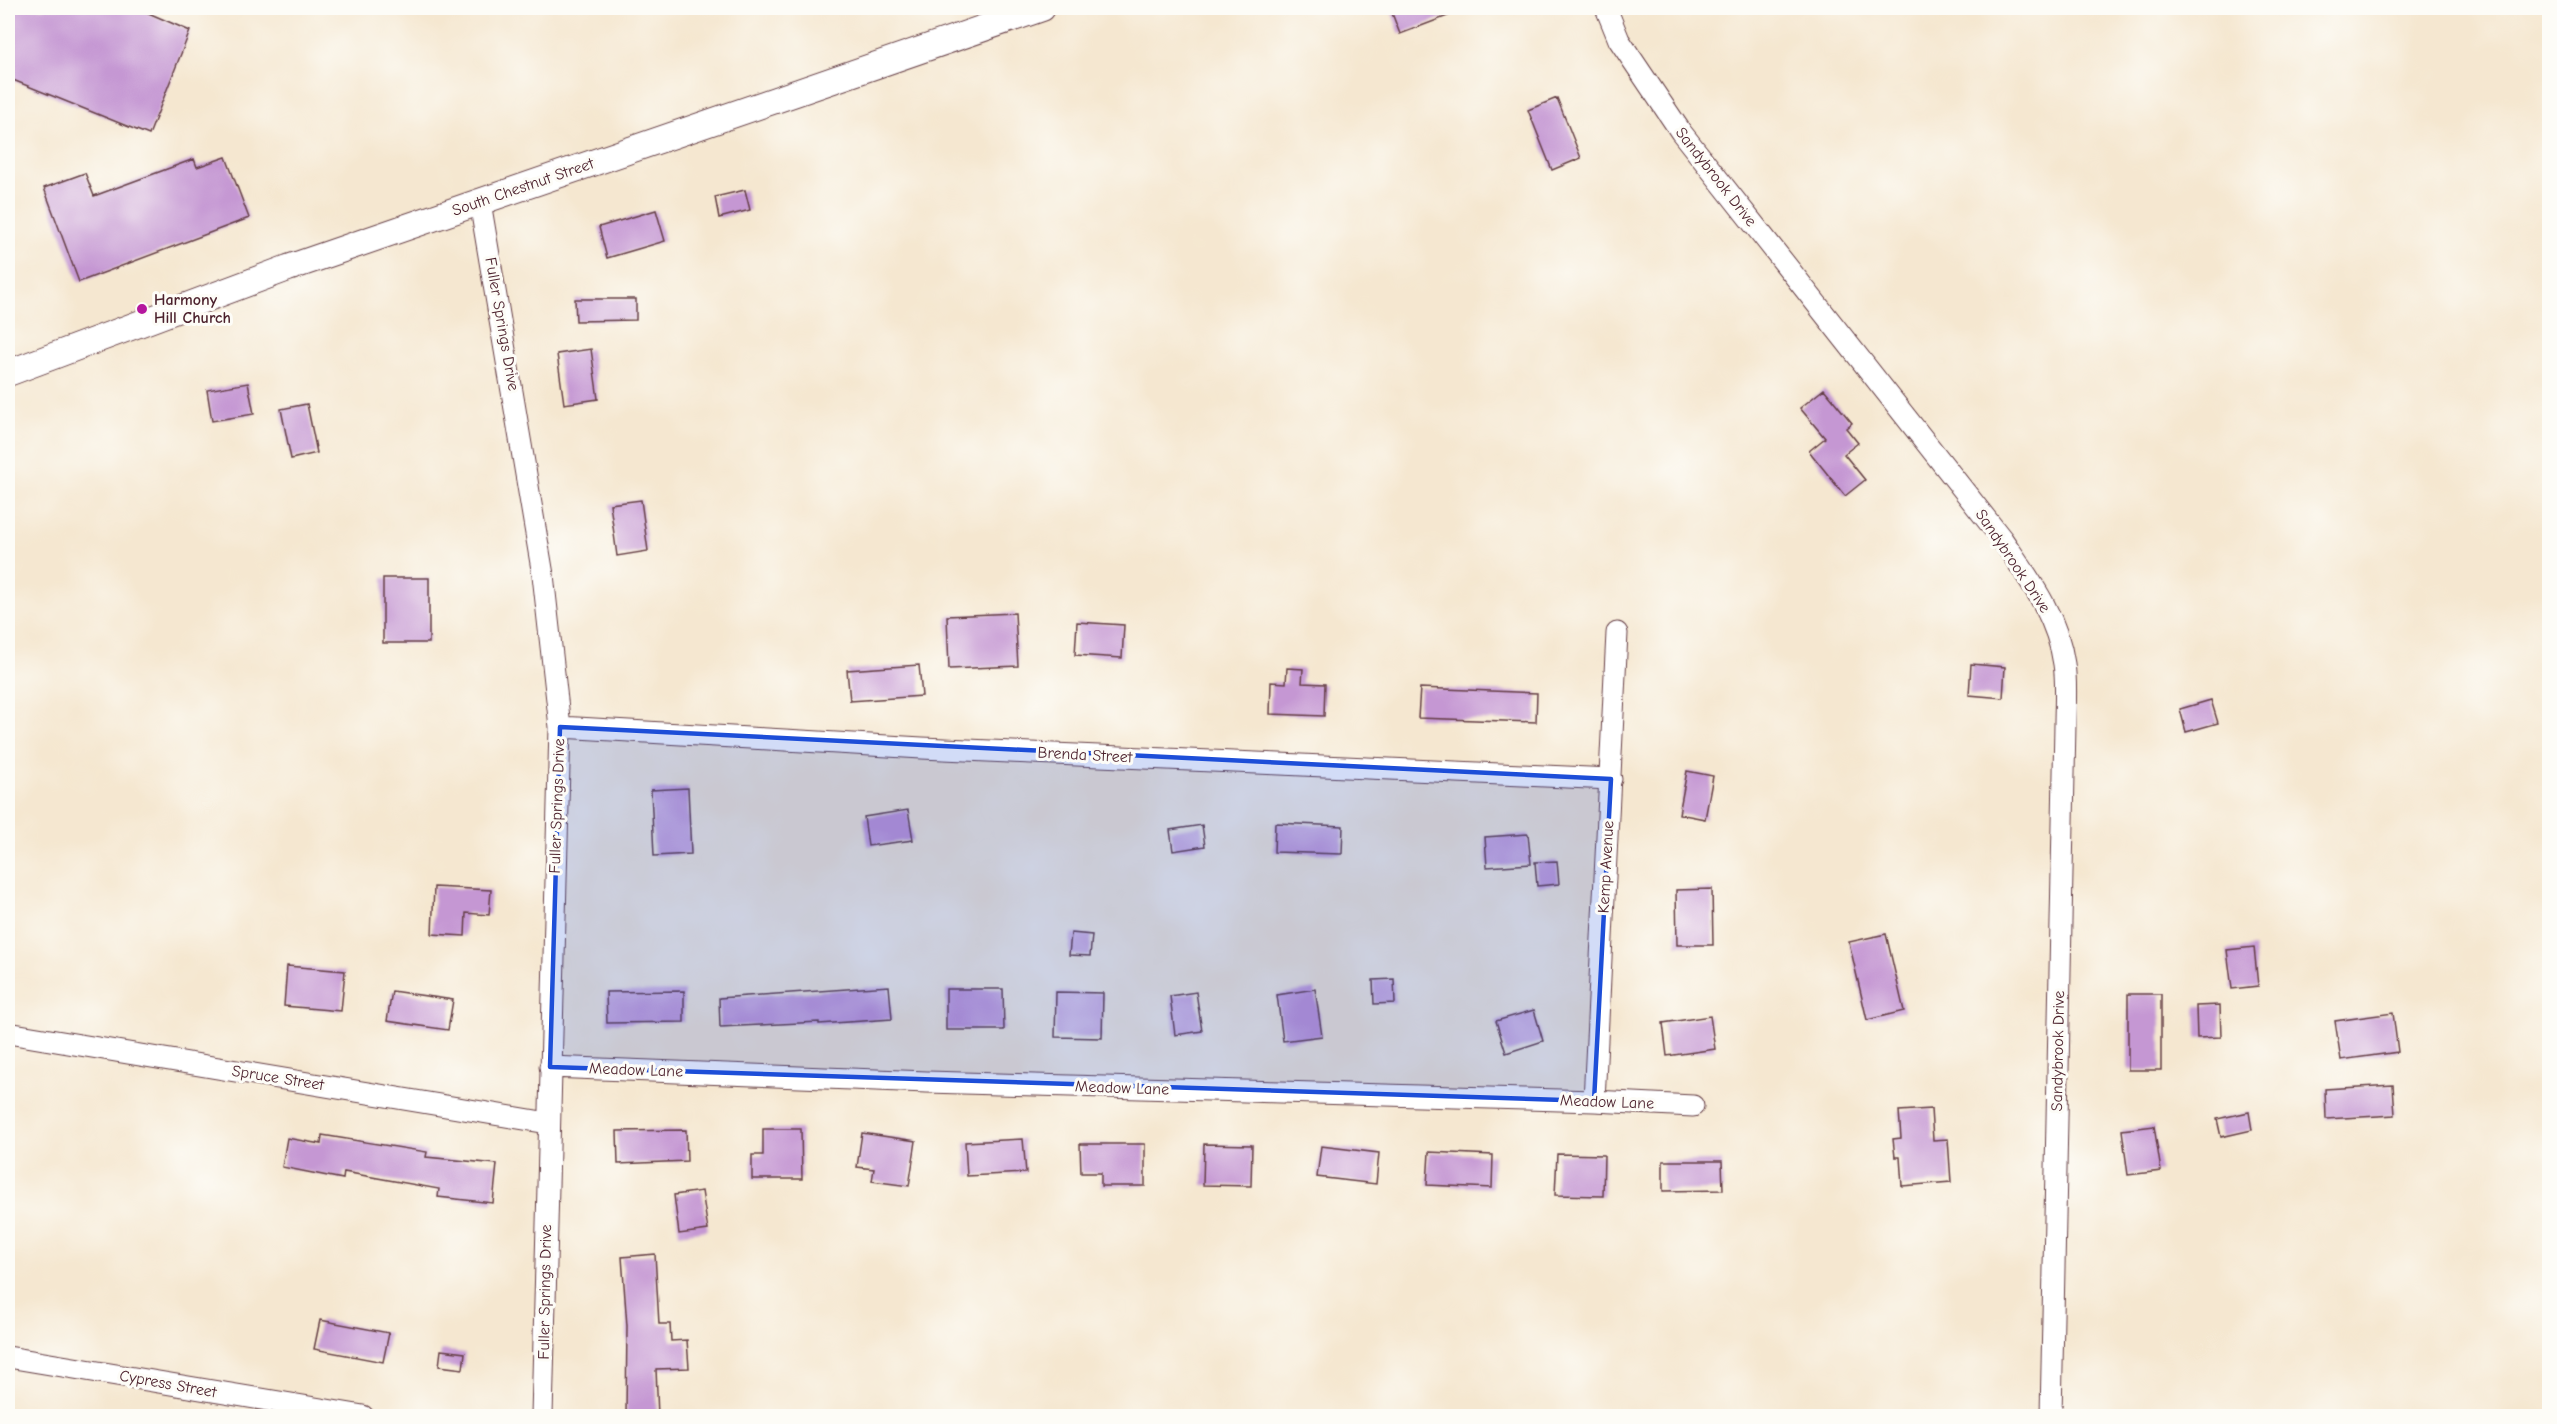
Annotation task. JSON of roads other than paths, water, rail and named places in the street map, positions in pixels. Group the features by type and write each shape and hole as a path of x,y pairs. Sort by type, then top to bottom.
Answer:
{"main road":[{"name":"South Chestnut Street","path":"8,373 277,272 1042,8"}],"street":[{"name":"Sandybrook Drive","path":"1606,8 1619,40 1681,132 2002,539 2044,601 2057,633 2064,665 2065,724 2056,1097 2055,1315 2051,1416"},
{"name":"Fuller Springs Drive","path":"480,202 543,575 560,727 542,1416"},
{"name":"Kemp Avenue","path":"1594,1101 1617,633"},
{"name":"Brenda Street","path":"560,727 957,749 1611,779"},
{"name":"Spruce Street","path":"8,1033 548,1123"},
{"name":"Meadow Lane","path":"550,1067 927,1082 1594,1101 1693,1106"},
{"name":"Cypress Street","path":"8,1357 363,1416"}],"place":[{"name":"Harmony Hill Church","path":"142,309"}]}
